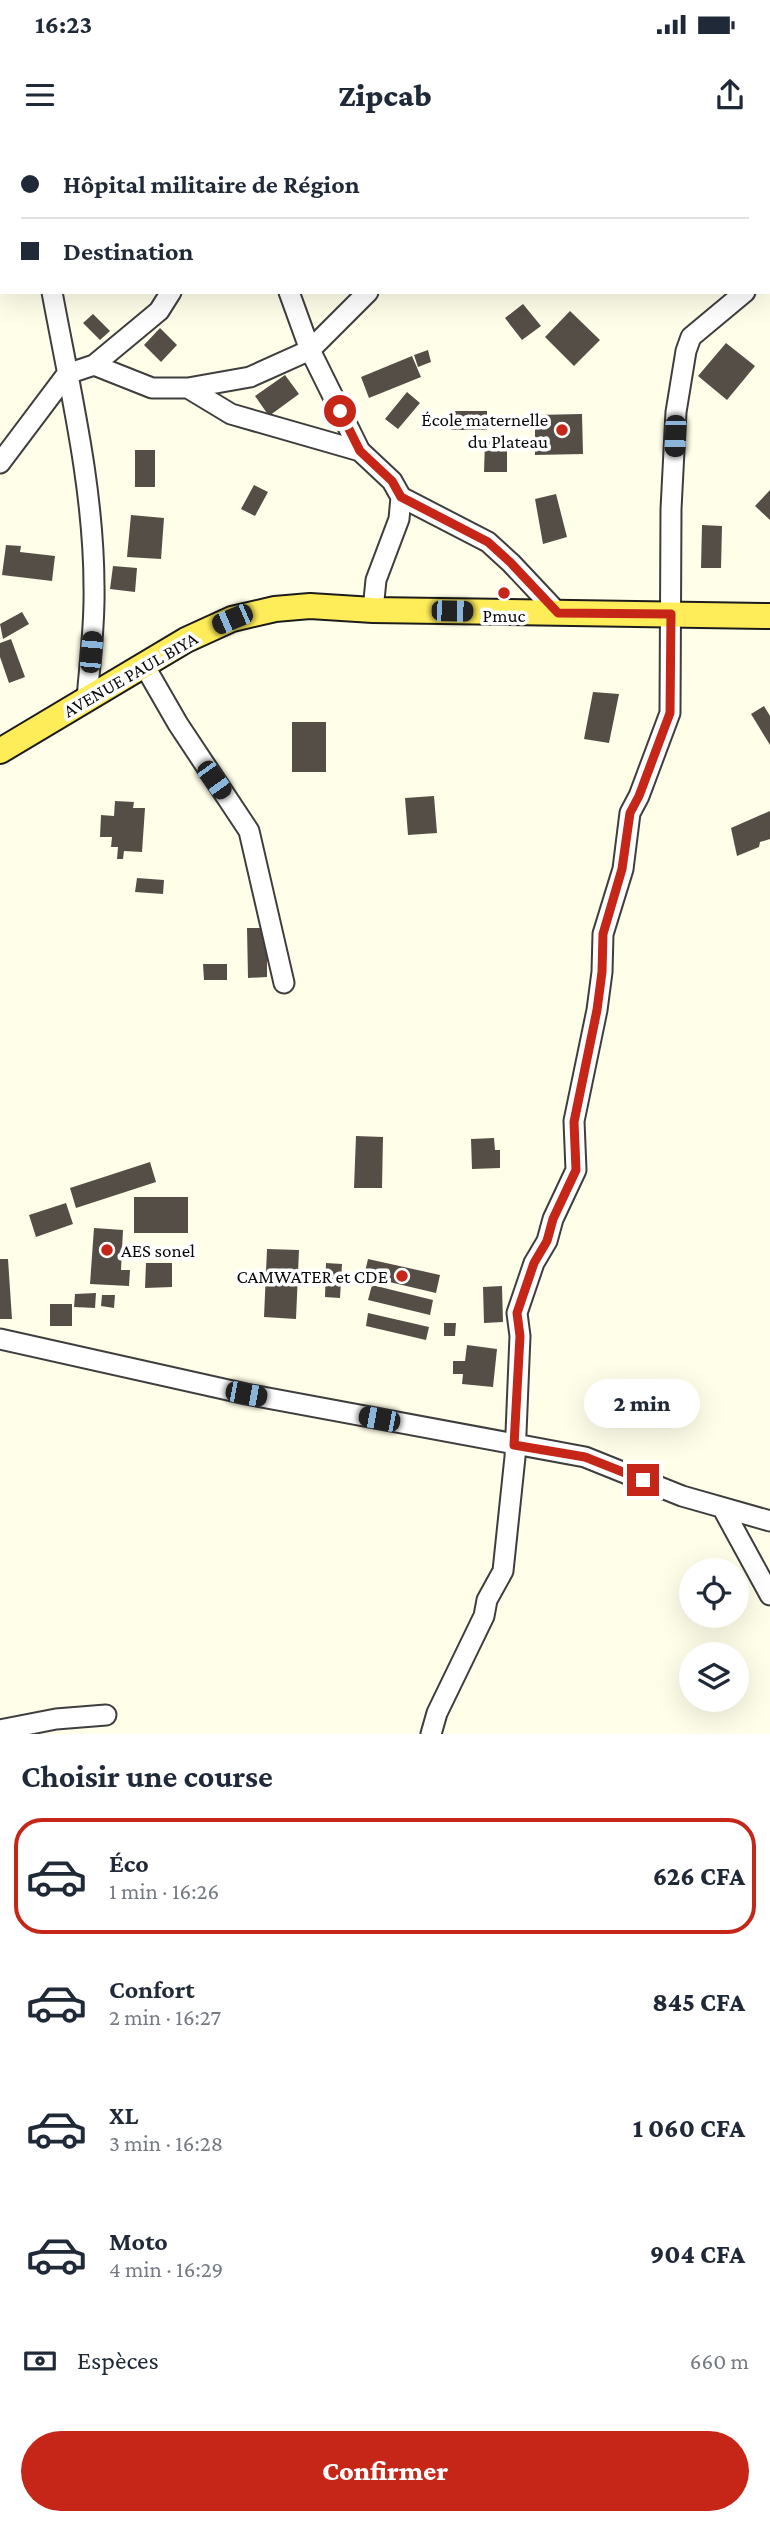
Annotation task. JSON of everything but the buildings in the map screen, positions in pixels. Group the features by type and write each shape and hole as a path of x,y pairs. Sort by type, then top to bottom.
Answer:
{"main road":[{"name":"AVENUE PAUL BIYA","path":"0,751 144,665 217,625 246,614 310,606 373,610 770,616"}],"street":[{"path":"52,294 75,404 93,560 93,628 87,699"},
{"path":"0,463 67,374 94,365 159,311 170,294"},
{"path":"290,294 310,350 360,451 392,481 401,497 488,542 558,613"},
{"path":"94,365 142,387 188,388 250,377 310,350 366,294"},
{"path":"431,1734 437,1713 502,1572 514,1445 520,1336 517,1313 534,1263 547,1241 553,1219 576,1170 574,1122 597,1010 603,934 622,869 630,813 670,713 676,412 686,351 691,337 743,294"},
{"path":"188,388 231,414 360,451"},
{"path":"373,610 376,580 399,519 401,497"},
{"path":"144,665 178,724 249,831 284,983"},
{"path":"0,1339 246,1394 596,1460 682,1496 770,1521"},
{"path":"723,1509 770,1595"},
{"path":"0,1730 56,1719 106,1715"}],"place":[{"name":"École maternelle du Plateau","path":"562,430"},
{"name":"Pmuc","path":"504,593"},
{"name":"AES sonel","path":"107,1250"},
{"name":"CAMWATER et CDE","path":"402,1276"}],"route":[{"path":"340,411 360,451 392,481 401,497 488,542 558,613 671,614 670,713 630,813 622,869 603,934 597,1010 574,1122 576,1170 553,1219 547,1241 534,1263 517,1313 520,1336 514,1445 585,1457 643,1480"}]}
